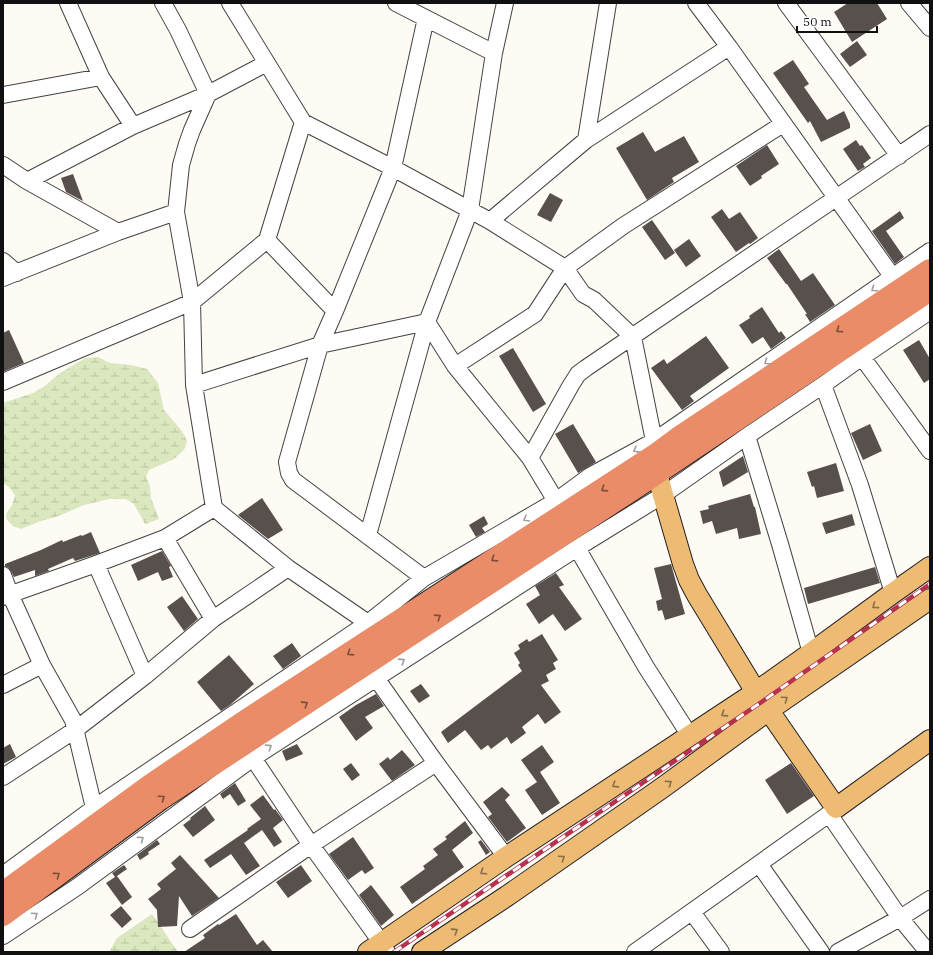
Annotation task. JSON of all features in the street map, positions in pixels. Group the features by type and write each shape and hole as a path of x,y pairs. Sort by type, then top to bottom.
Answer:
{"highway":[{"path":"3,915 160,799 655,456 678,438 930,270"},
{"path":"3,893 149,786 230,731 655,456 930,290"}],"main road":[{"path":"655,456 663,495 689,580 697,596 756,692 769,710 832,811 929,744"},
{"path":"378,949 506,857 690,736 811,654 930,567"},
{"path":"422,952 507,896 630,811 769,710 930,600"}],"street":[{"path":"68,3 101,77 133,126"},
{"path":"163,3 178,30 208,94 187,144 182,165 176,212 192,302 194,385 214,508 288,568 368,622"},
{"path":"230,3 303,122 393,168 490,221 565,268 583,294 594,300 633,337 655,456"},
{"path":"396,3 494,53"},
{"path":"368,535 427,322 470,210 494,53 505,3"},
{"path":"586,140 608,3"},
{"path":"696,3 892,276"},
{"path":"786,3 899,156"},
{"path":"909,3 930,28"},
{"path":"424,578 293,480 289,473 287,462 320,345 393,168 426,18"},
{"path":"490,221 586,140 728,47"},
{"path":"27,181 133,126 208,94 267,63"},
{"path":"3,96 101,77"},
{"path":"3,382 192,302 267,240 303,122"},
{"path":"455,366 535,314 565,268 623,226 783,124"},
{"path":"530,458 578,374 930,134"},
{"path":"3,165 27,181 118,232"},
{"path":"3,261 10,276 118,232 176,212"},
{"path":"267,240 335,311"},
{"path":"3,875 94,808 368,622 424,578 556,501 590,476 655,456 892,276 930,251"},
{"path":"3,936 77,887 253,758 577,548 663,495 930,311"},
{"path":"194,385 320,345 427,322"},
{"path":"427,322 455,366 530,458 556,501"},
{"path":"862,357 930,451"},
{"path":"823,386 860,485 893,593"},
{"path":"747,436 780,544 811,654"},
{"path":"6,595 165,538 214,508"},
{"path":"165,538 213,619"},
{"path":"577,548 646,667 690,736"},
{"path":"96,564 145,676"},
{"path":"3,777 74,730 145,676 213,619 288,568"},
{"path":"3,575 6,595 42,665 73,720 74,730 94,808"},
{"path":"3,685 42,665"},
{"path":"376,678 436,764 506,857"},
{"path":"253,758 378,949"},
{"path":"190,929 311,845 436,764"},
{"path":"635,952 832,811 900,918 928,952"},
{"path":"759,864 821,952"},
{"path":"838,952 900,918 930,899"},
{"path":"692,912 721,952"}],"green space":[{"path":"98,357 110,363 131,365 147,369 158,383 164,410 182,431 187,441 184,450 174,459 149,470 146,477 150,486 151,498 159,519 145,524 134,504 126,499 109,499 84,505 59,516 21,529 13,526 7,520 6,514 12,505 15,495 9,487 3,483 3,403 33,393 45,386 60,373 86,358"},
{"path":"152,914 178,952 109,952 117,938"}],"building":[{"path":"848,3 877,3 887,19 852,42 834,12"},
{"path":"857,41 867,55 850,67 840,54"},
{"path":"793,60 809,84 804,87 827,120 844,111 850,124 850,128 821,142 810,121 808,123 773,73"},
{"path":"643,132 655,152 684,136 699,162 672,178 674,182 647,200 616,148"},
{"path":"856,140 860,146 862,145 871,158 863,164 865,167 858,171 843,149"},
{"path":"767,145 779,164 761,176 762,178 750,186 736,166"},
{"path":"73,174 83,201 66,192 61,178"},
{"path":"550,193 563,200 551,222 537,215"},
{"path":"722,209 729,219 740,212 758,238 736,252 711,217"},
{"path":"900,211 904,218 886,231 904,257 895,264 872,231"},
{"path":"652,220 675,253 665,260 642,227"},
{"path":"689,239 701,256 686,267 674,250"},
{"path":"779,249 801,281 813,273 835,305 810,322 805,314 807,314 787,284 767,258"},
{"path":"762,307 779,333 781,331 786,338 771,349 763,337 752,344 739,325 750,318 749,316"},
{"path":"9,330 24,363 3,372 3,333"},
{"path":"706,336 729,368 690,396 694,401 682,410 651,368 664,359 667,364"},
{"path":"919,340 930,359 930,379 924,383 903,350"},
{"path":"513,348 546,404 533,412 499,356"},
{"path":"573,424 596,462 578,473 555,434"},
{"path":"870,424 882,451 863,460 851,433"},
{"path":"743,456 748,472 723,487 719,472"},
{"path":"836,463 844,491 817,498 814,486 812,487 807,472"},
{"path":"750,494 755,507 761,534 739,539 737,528 716,534 712,521 703,524 700,511 709,509 708,506"},
{"path":"262,498 283,530 268,539 238,515"},
{"path":"852,514 855,525 826,534 822,523"},
{"path":"484,516 488,524 482,528 485,532 476,537 469,525"},
{"path":"91,532 100,553 75,561 73,558 48,569 49,571 35,576 35,570 14,577 9,568 5,566 5,564 62,540 63,542"},
{"path":"162,551 171,566 169,567 173,577 162,581 158,572 138,581 131,565"},
{"path":"671,564 685,614 665,620 662,610 658,611 656,601 662,599 654,568"},
{"path":"875,567 880,583 808,604 804,588"},
{"path":"556,573 564,585 559,587 582,619 565,631 553,614 539,624 526,604 540,595 535,586"},
{"path":"182,596 198,619 184,631 167,607"},
{"path":"542,634 558,660 553,663 556,669 546,675 549,681 541,685 561,712 545,724 538,714 522,727 526,733 511,744 507,737 491,749 488,745 481,750 465,730 448,743 441,732 522,671 518,665 520,663 514,653 520,649 518,645 527,639 529,642"},
{"path":"292,643 301,656 283,669 273,656"},
{"path":"229,655 254,684 221,711 197,682"},
{"path":"421,684 430,696 419,703 410,691"},
{"path":"376,694 384,706 365,717 373,728 356,741 339,717 356,705"},
{"path":"10,744 16,757 3,764 3,748"},
{"path":"297,744 303,754 286,761 282,751"},
{"path":"542,745 554,762 540,772 560,803 542,815 525,790 537,782 521,760"},
{"path":"402,750 415,765 392,781 379,764 388,757 390,760"},
{"path":"351,763 360,775 352,781 343,769"},
{"path":"791,763 814,796 787,814 765,780"},
{"path":"235,783 246,801 238,806 230,794 223,799 220,794"},
{"path":"502,787 510,795 505,800 526,828 507,842 488,817 492,814 483,802"},
{"path":"263,795 283,820 273,828 282,842 274,847 262,830 244,843 260,866 246,875 231,854 210,868 204,860 248,830 247,829 261,819 250,805"},
{"path":"205,806 215,820 193,837 183,825"},
{"path":"465,821 473,833 452,850 464,867 412,904 400,887 425,869 423,866 438,855 433,849 447,839 445,837"},
{"path":"353,837 374,868 365,874 362,870 348,880 329,854"},
{"path":"157,840 160,844 148,852 149,854 140,860 137,855"},
{"path":"481,840 490,852 486,855 478,842"},
{"path":"180,855 219,898 192,916 179,896 177,926 158,927 157,910 148,899 161,889 157,884 176,869 171,863"},
{"path":"124,865 127,869 117,876 132,897 122,905 106,883 115,877 112,873"},
{"path":"301,865 312,881 288,898 276,882"},
{"path":"371,885 394,915 381,926 359,895"},
{"path":"121,906 132,919 122,928 110,915"},
{"path":"236,914 257,945 263,940 273,952 184,952 205,938 203,935 218,924 219,925"}],"railway":[{"path":"394,952 763,701 930,584"}]}
